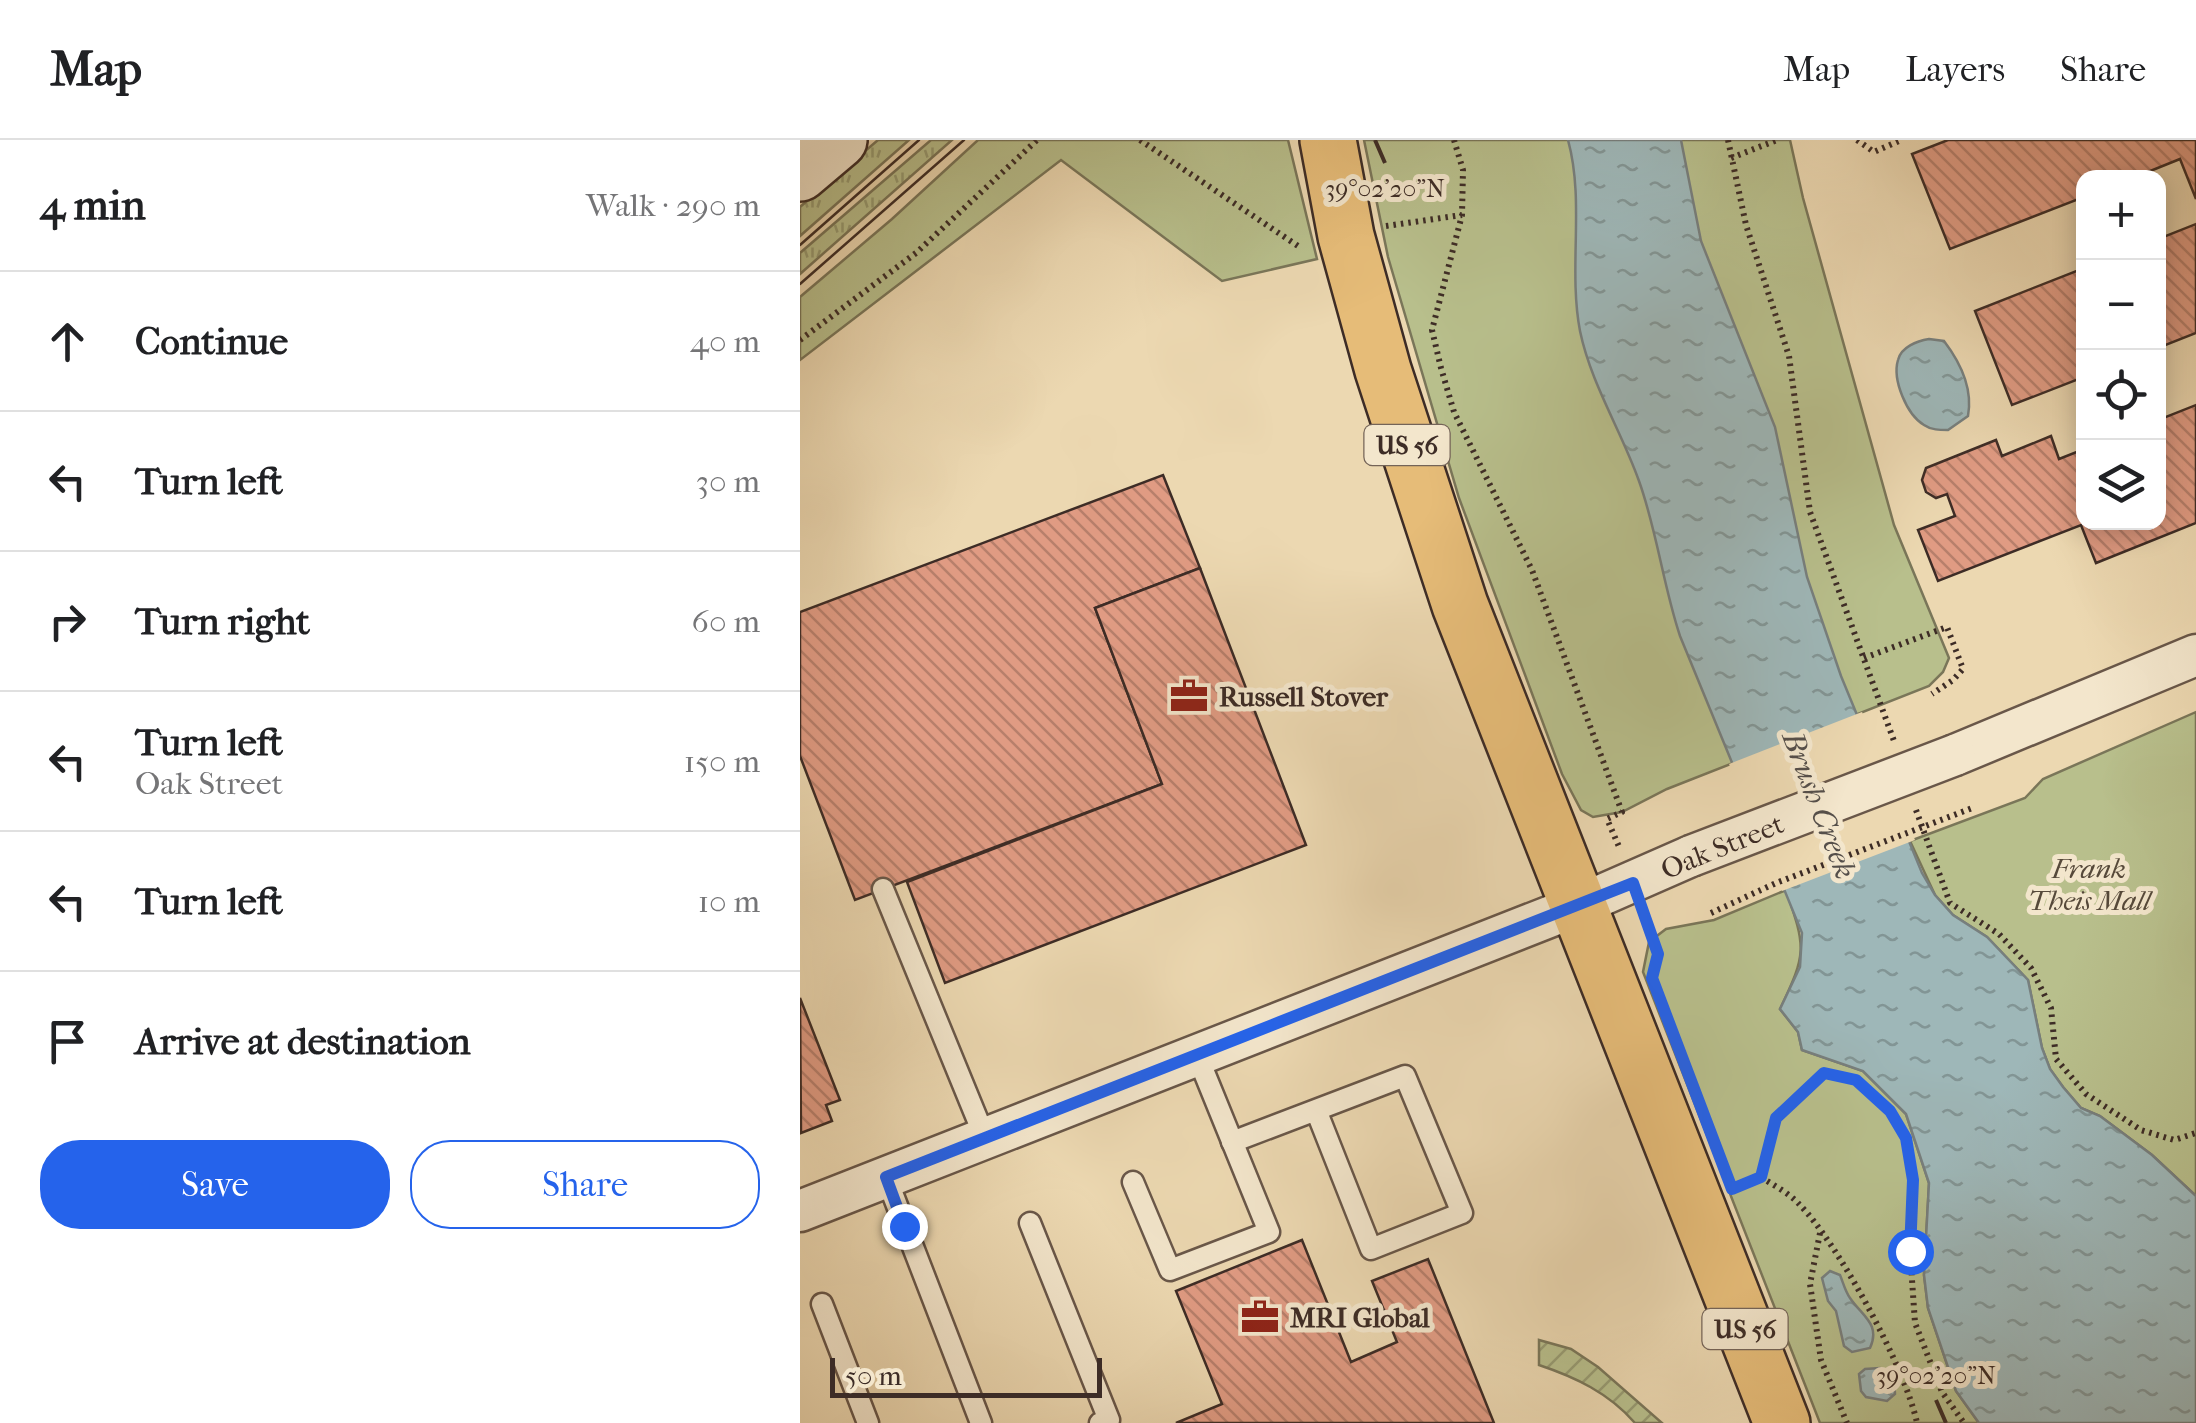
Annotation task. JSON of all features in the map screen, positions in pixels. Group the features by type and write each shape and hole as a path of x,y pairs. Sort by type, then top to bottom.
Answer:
{"highway":[{"name":"US 56","path":"1328,140 1346,236 1382,370 1460,605 1782,1423"}],"main road":[{"path":"800,173 838,140"}],"street":[{"name":"Oak Street","path":"800,1211 1577,906 1691,856 1956,756 2196,655"}],"lane":[{"path":"883,889 985,1138"},
{"path":"1133,1182 1170,1270 1269,1232 1198,1055"},
{"path":"1232,1142 1405,1076 1462,1213 1371,1249 1316,1110"},
{"path":"886,1177 981,1423"},
{"path":"1030,1223 1109,1420 1100,1423"},
{"path":"822,1304 868,1423"}],"path":[{"path":"800,340 916,254 1037,140"},
{"path":"1454,140 1464,170 1462,214 1432,330 1454,412 1532,570 1622,812 1608,819 1658,954 1652,978"},
{"path":"1728,140 1746,225 1789,356 1810,512 1898,754"},
{"path":"1731,158 1777,140"},
{"path":"1857,140 1874,152 1901,140"},
{"path":"1864,658 1947,627 1963,668 1932,694"},
{"path":"1915,806 1950,903 1999,934 2031,968 2051,1008 2056,1059 2086,1094 2141,1130 2174,1140 2196,1133"},
{"path":"1712,913 1975,807"},
{"path":"1761,1177 1776,1118 1824,1073 1856,1080 1890,1111 1906,1138 1913,1180 1910,1251 1915,1323 1942,1392 1964,1423"},
{"path":"1732,1189 1761,1177"},
{"path":"1761,1177 1799,1203 1838,1257 1892,1354 1917,1423"},
{"path":"1820,1232 1810,1284 1822,1360 1847,1423"}],"green space":[{"path":"878,140 909,140 800,236 800,207"},
{"path":"931,140 952,140 800,274 800,253"},
{"path":"978,140 1288,140 1317,259 1222,281 1061,160 800,360 800,297"},
{"path":"1364,140 1790,140 1894,525 1949,658 1943,672 1929,686 1667,789 1622,812 1593,817 1581,810 1562,774 1459,498 1388,257"},
{"name":"Frank Theis Mall","path":"2196,712 2196,1196 2152,1155 2100,1116 2081,1108 2063,1087 2042,1048 2028,980 1987,937 1953,915 1935,895 1910,841 2025,798 2043,779"},
{"path":"1786,890 1801,950 1780,1009 1798,1032 1802,1050 1863,1071 1906,1114 1929,1183 1924,1275 1928,1308 1956,1391 1979,1423 1820,1423 1643,972 1649,942 1666,929 1714,920"},
{"path":"1539,1340 1571,1349 1598,1367 1662,1423 1635,1423 1591,1387 1539,1365"}],"water":[{"name":"Brush Creek","path":"1568,140 1681,140 1701,241 1775,427 1807,577 1841,676 1922,873 1953,915 1987,937 2028,980 2042,1048 2063,1087 2081,1108 2100,1116 2152,1155 2196,1196 2196,1423 1979,1423 1956,1391 1928,1308 1924,1275 1929,1183 1906,1114 1863,1071 1802,1050 1798,1032 1780,1009 1800,967 1802,933 1680,636 1639,481 1585,351 1575,283 1575,187"},
{"path":"1929,339 1944,341 1967,386 1968,416 1948,430 1930,428 1918,420 1899,387 1900,355 1910,345"},
{"path":"1830,1271 1840,1275 1848,1295 1872,1326 1870,1348 1852,1352 1844,1346 1836,1311 1828,1301 1822,1278"},
{"path":"1880,1368 1894,1386 1895,1394 1887,1401 1866,1397 1861,1391 1859,1374 1865,1369"}],"pier":[{"path":"1862,712 1915,840 1782,891 1729,764"}],"building":[{"path":"1948,140 2196,140 2196,199 2180,159 2153,170 2076,170 2076,200 1950,249 1912,154"},
{"path":"2196,224 2196,333 2166,345 2166,260 2166,236"},
{"path":"2076,271 2076,380 2012,405 1975,311"},
{"path":"2196,405 2196,523 2096,563 2083,530 2166,530 2166,417"},
{"path":"2051,436 2059,459 2076,452 2076,527 1938,581 1918,530 1955,516 1947,494 1936,498 1926,492 1922,480 1926,468 1996,440 2002,456"},
{"path":"1163,475 1200,568 1095,608 1162,784 855,900 800,756 800,612"},
{"name":"Russell Stover","path":"1200,568 1306,845 945,983 907,882 1162,784 1095,608"},
{"path":"800,998 840,1100 826,1105 832,1121 801,1133"},
{"name":"MRI Global","path":"1302,1240 1351,1362 1397,1342 1372,1281 1428,1259 1494,1423 1176,1423 1222,1404 1176,1291"}],"tram line":[{"path":"800,245 919,140"},
{"path":"800,284 964,140"}],"place":[{"name":"Russell Stover","path":"1189,696"},
{"name":"MRI Global","path":"1260,1317"}],"route":[{"path":"904,1226 886,1177 1633,883 1658,954 1652,978 1732,1189 1761,1177 1776,1118 1824,1073 1856,1080 1890,1111 1906,1138 1913,1180 1910,1251"}]}
